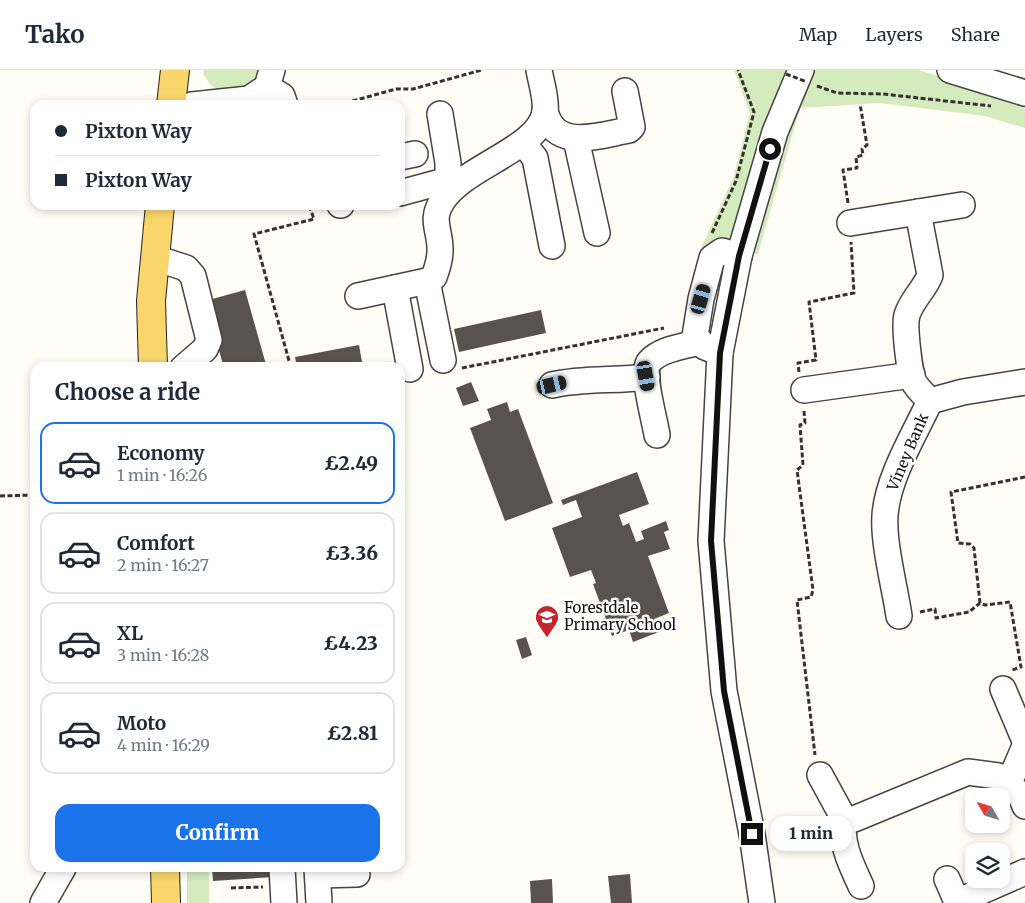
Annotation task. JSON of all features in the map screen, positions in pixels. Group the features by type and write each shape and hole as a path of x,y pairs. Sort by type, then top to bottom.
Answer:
{"main road":[{"path":"172,100 175,70"},
{"path":"153,362 151,301 160,210"},
{"path":"165,872 166,903"}],"street":[{"path":"539,70 545,111 555,131 576,139 630,130 632,127 625,91"},
{"path":"950,70 1025,93"},
{"path":"706,339 739,256 775,132 798,75"},
{"path":"239,100 248,99 269,79 283,100"},
{"path":"405,192 451,184 523,143 536,131 545,111"},
{"path":"358,296 426,281 434,277 440,250 436,230 437,211 451,184 440,114"},
{"path":"576,139 598,233"},
{"path":"523,143 535,158 552,246"},
{"path":"850,223 962,205"},
{"name":"Viney Bank","path":"899,616 885,516 890,492 898,471 930,401 914,382 906,329 907,316 930,275 918,212"},
{"path":"739,256 722,251 712,258 706,339 711,541 724,691 752,834 762,903"},
{"path":"155,258 186,268 193,276 209,340 205,349 191,362"},
{"path":"426,281 450,364"},
{"path":"395,288 410,369"},
{"path":"658,435 646,376 648,363 671,349 706,339"},
{"path":"803,390 912,375"},
{"path":"552,385 580,380 624,380 646,376"},
{"path":"930,401 963,392 1025,382"},
{"path":"1003,690 1025,741"},
{"path":"1008,784 1025,746"},
{"path":"844,819 854,819 968,772 998,776 1020,794 1025,806"},
{"path":"820,775 844,819 842,828 845,846 861,886"},
{"path":"43,903 61,872"},
{"path":"282,872 284,903"},
{"path":"318,872 319,903"},
{"path":"331,872 357,874"},
{"path":"947,879 957,902 1025,872"}],"path":[{"path":"356,100 396,89 414,89 482,70"},
{"path":"712,258 704,251 736,181 754,112 738,70"},
{"path":"798,75 837,94 883,94 979,106 998,106"},
{"path":"820,775 813,747 797,600 811,597 813,590 797,470 803,465 800,425 805,423 803,390 798,363 816,360 809,302 854,293 850,223 843,170 857,168 856,157 863,156 862,149 866,145 860,104"},
{"path":"289,362 254,234 314,219 311,210"},
{"path":"450,364 706,339"},
{"path":"980,603 974,548 970,544 958,543 951,492 1025,477"},
{"path":"0,496 30,495"},
{"path":"980,603 985,605 1010,602 1021,667 1012,671 1008,680 1011,686 1003,690"},
{"path":"899,616 935,609 936,618 962,614 969,612 980,603"},
{"path":"231,888 265,886"}],"green space":[{"path":"204,70 263,70 254,82 242,90 227,92 213,87 203,74"},
{"path":"734,70 787,70 730,247 723,245 701,248 733,179 750,113"},
{"path":"807,70 919,70 1025,104 1025,128 985,116 880,103 800,108 758,254 752,253 767,190"},
{"path":"187,872 209,872 209,903 187,903"}],"building":[{"path":"245,290 265,362 222,362 205,301"},
{"path":"541,310 546,333 459,352 454,329"},
{"path":"359,345 362,362 296,362 295,357"},
{"path":"471,382 479,401 463,406 456,388"},
{"path":"507,402 510,412 518,409 553,503 505,521 470,428 491,420 487,409"},
{"path":"637,472 649,504 619,515 623,526 629,523 636,542 644,539 641,531 666,521 669,530 664,532 670,549 648,556 669,613 654,619 659,632 633,642 629,630 612,636 593,584 596,583 591,570 570,577 552,528 582,517 576,500 563,505 561,500"},
{"path":"526,637 532,655 522,659 516,640"},
{"path":"212,872 272,872 273,877 213,881"},
{"path":"630,874 632,903 611,903 608,876"},
{"path":"552,879 553,903 531,903 530,881"}],"place":[{"name":"Forestdale Primary School","path":"547,638"}],"route":[{"path":"752,834 724,691 711,541 720,353 739,256 770,149"}]}
